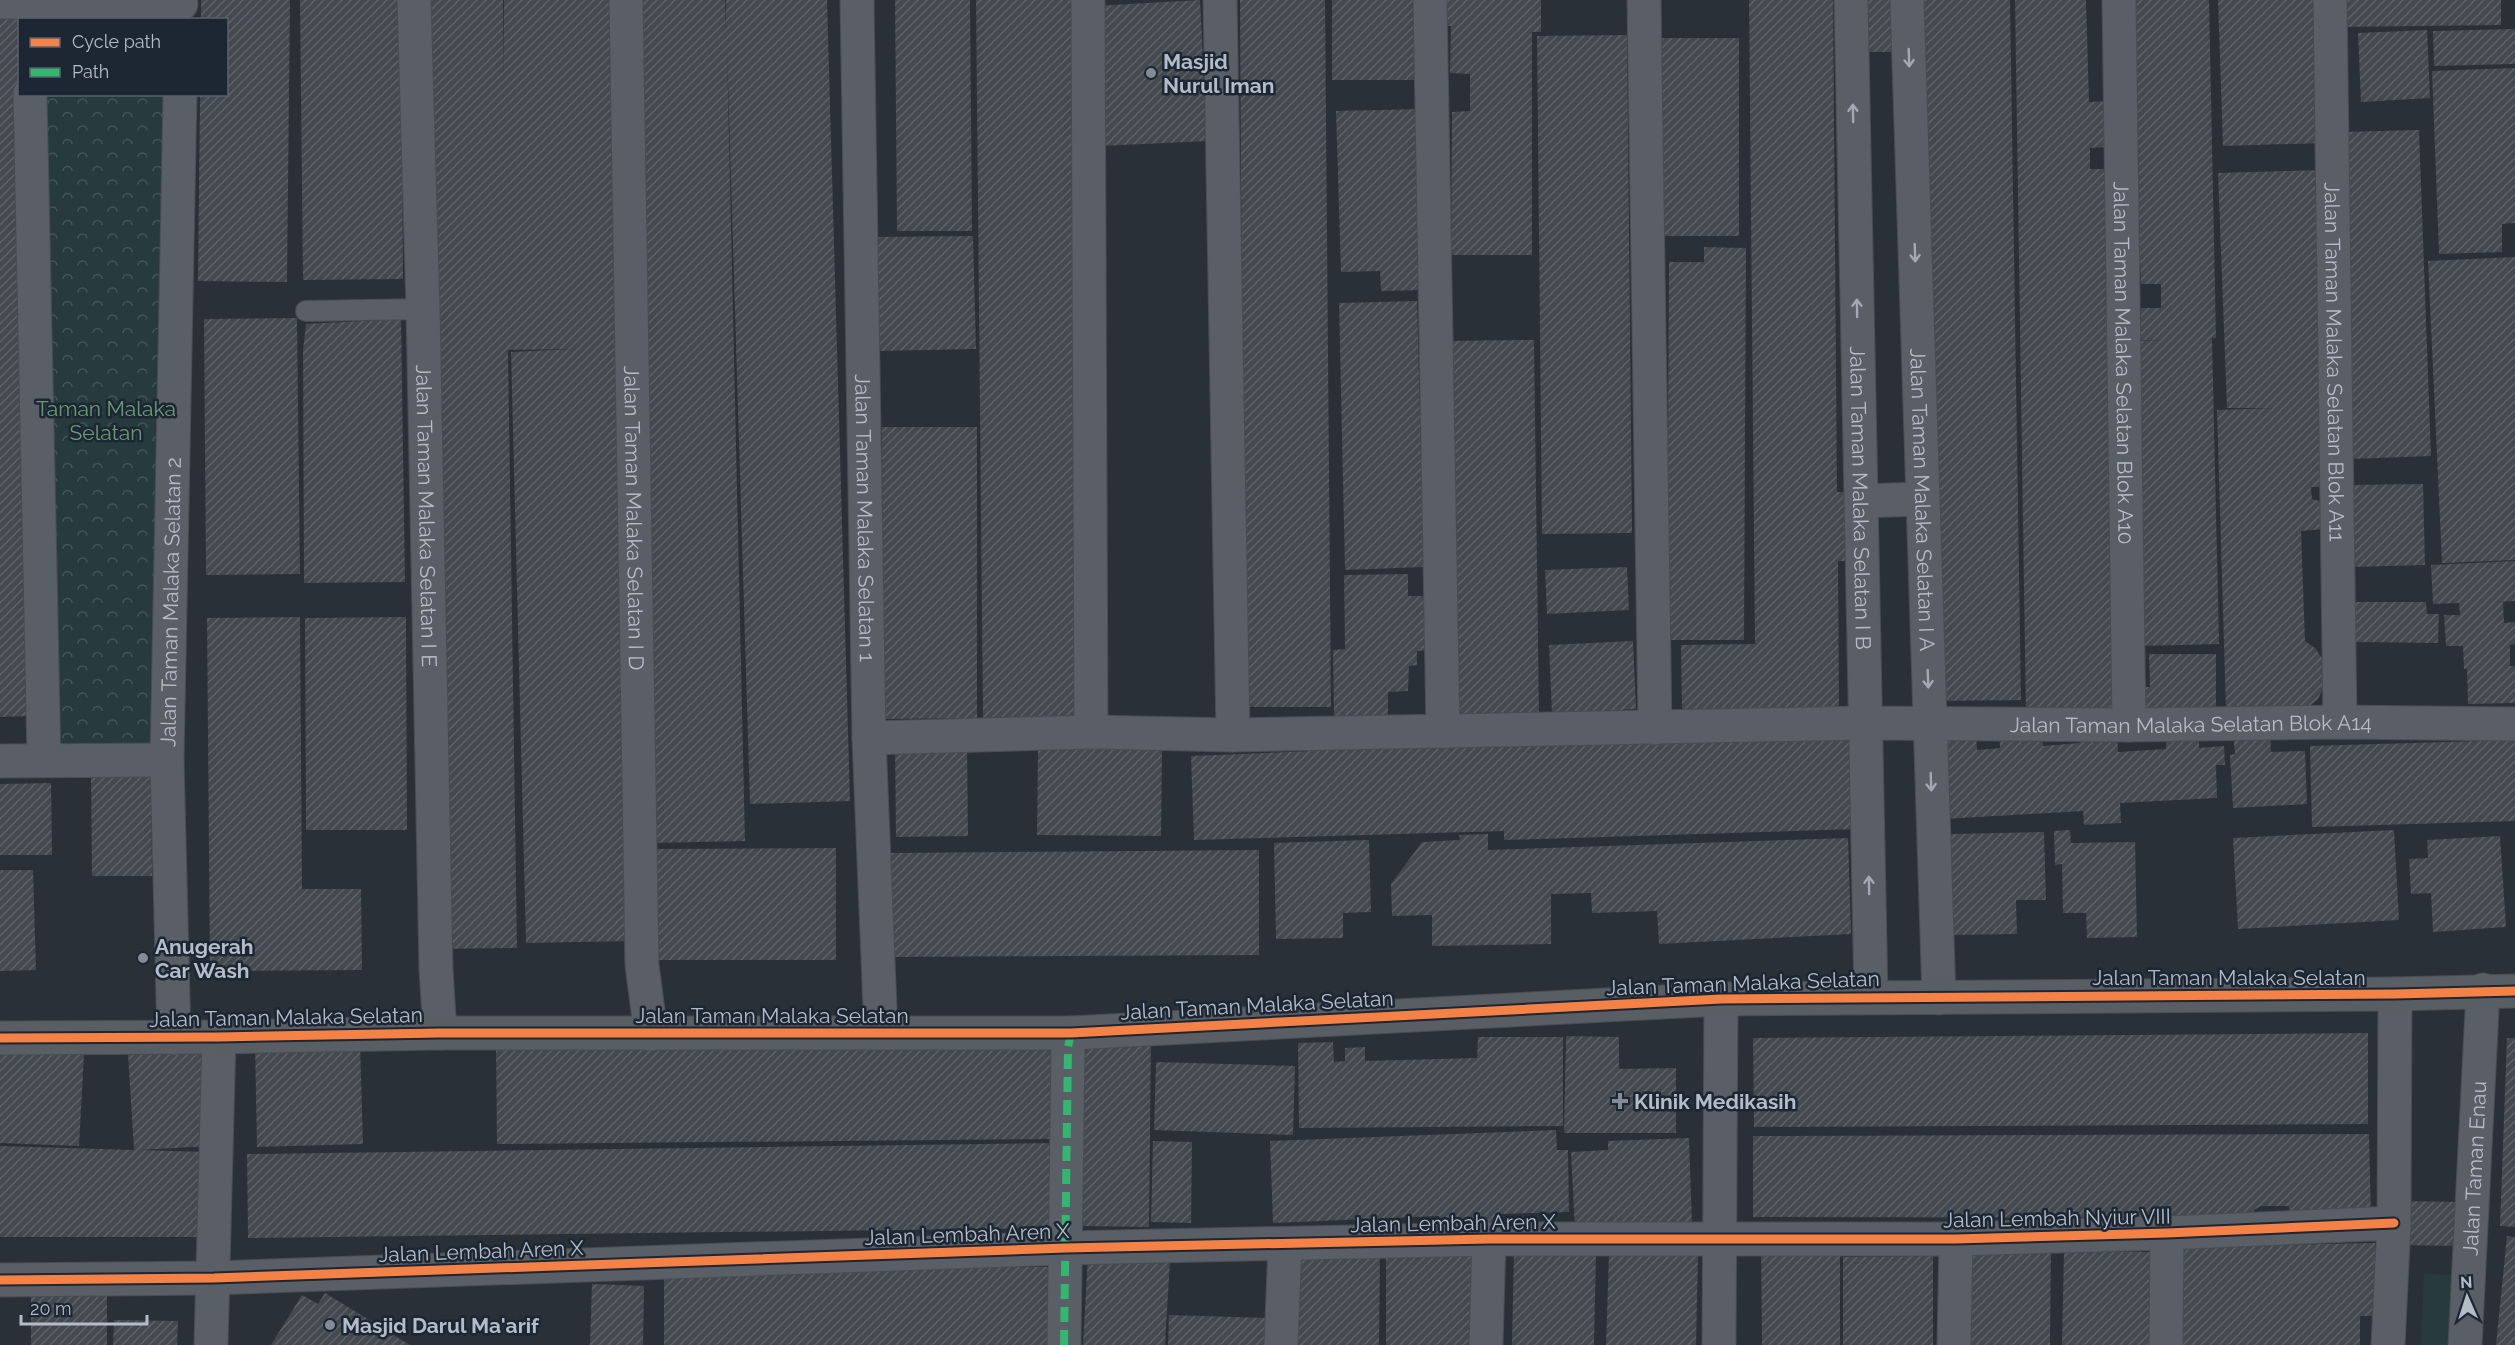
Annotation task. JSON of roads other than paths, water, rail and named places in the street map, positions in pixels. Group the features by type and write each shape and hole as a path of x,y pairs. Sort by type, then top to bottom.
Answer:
{"street":[{"name":"Jalan Taman Malaka Selatan I E","path":"414,0 423,309 435,969 440,1033"},
{"name":"Jalan Taman Malaka Selatan I D","path":"626,0 642,965 651,1034"},
{"name":"Jalan Taman Malaka Selatan 1","path":"857,0 869,738 881,1034"},
{"path":"1088,0 1091,732"},
{"path":"1220,0 1233,735"},
{"path":"1430,0 1443,731"},
{"path":"1644,0 1655,728"},
{"name":"Jalan Taman Malaka Selatan I B","path":"1851,0 1870,996"},
{"name":"Jalan Taman Malaka Selatan I A","path":"1907,0 1939,998"},
{"name":"Jalan Taman Malaka Selatan Blok A10","path":"2119,0 2129,725"},
{"name":"Jalan Taman Malaka Selatan Blok A11","path":"2330,0 2340,722"},
{"path":"19,8 181,8"},
{"path":"30,96 44,760"},
{"name":"Jalan Taman Malaka Selatan 2","path":"174,1038 167,760 180,96"},
{"path":"1861,501 1922,499"},
{"name":"Jalan Taman Malaka Selatan Blok A14","path":"869,738 1091,732 1233,735 1865,723 2515,724"},
{"path":"0,761 167,760"},
{"name":"Jalan Taman Enau","path":"2465,1345 2483,990"},
{"name":"Jalan Taman Malaka Selatan","path":"0,1038 174,1038 440,1033 1071,1033 1721,999 2515,991"},
{"path":"2388,1345 2394,1223 2395,994"},
{"path":"1719,1345 1721,999"},
{"path":"1064,1345 1068,1047 1071,1033"},
{"path":"211,1345 219,1037"},
{"name":"Jalan Lembah Nyiur VIII","path":"1721,1238 1956,1239 2394,1223"},
{"path":"2166,1345 2167,1233"},
{"name":"Jalan Lembah Aren X","path":"0,1280 214,1278 1066,1248 1489,1239 1721,1238"},
{"path":"1486,1345 1489,1239"},
{"path":"1954,1345 1956,1239"},
{"path":"1281,1345 1285,1245"}],"lane":[{"path":"306,310 423,309"}],"place":[{"name":"Masjid Nurul Iman","path":"1151,73"},
{"name":"Anugerah Car Wash","path":"143,958"},
{"name":"Klinik Medikasih","path":"1620,1101"},
{"name":"Masjid Darul Ma'arif","path":"330,1325"}],"park label":[{"name":"Taman Malaka Selatan","path":"106,420"}]}
